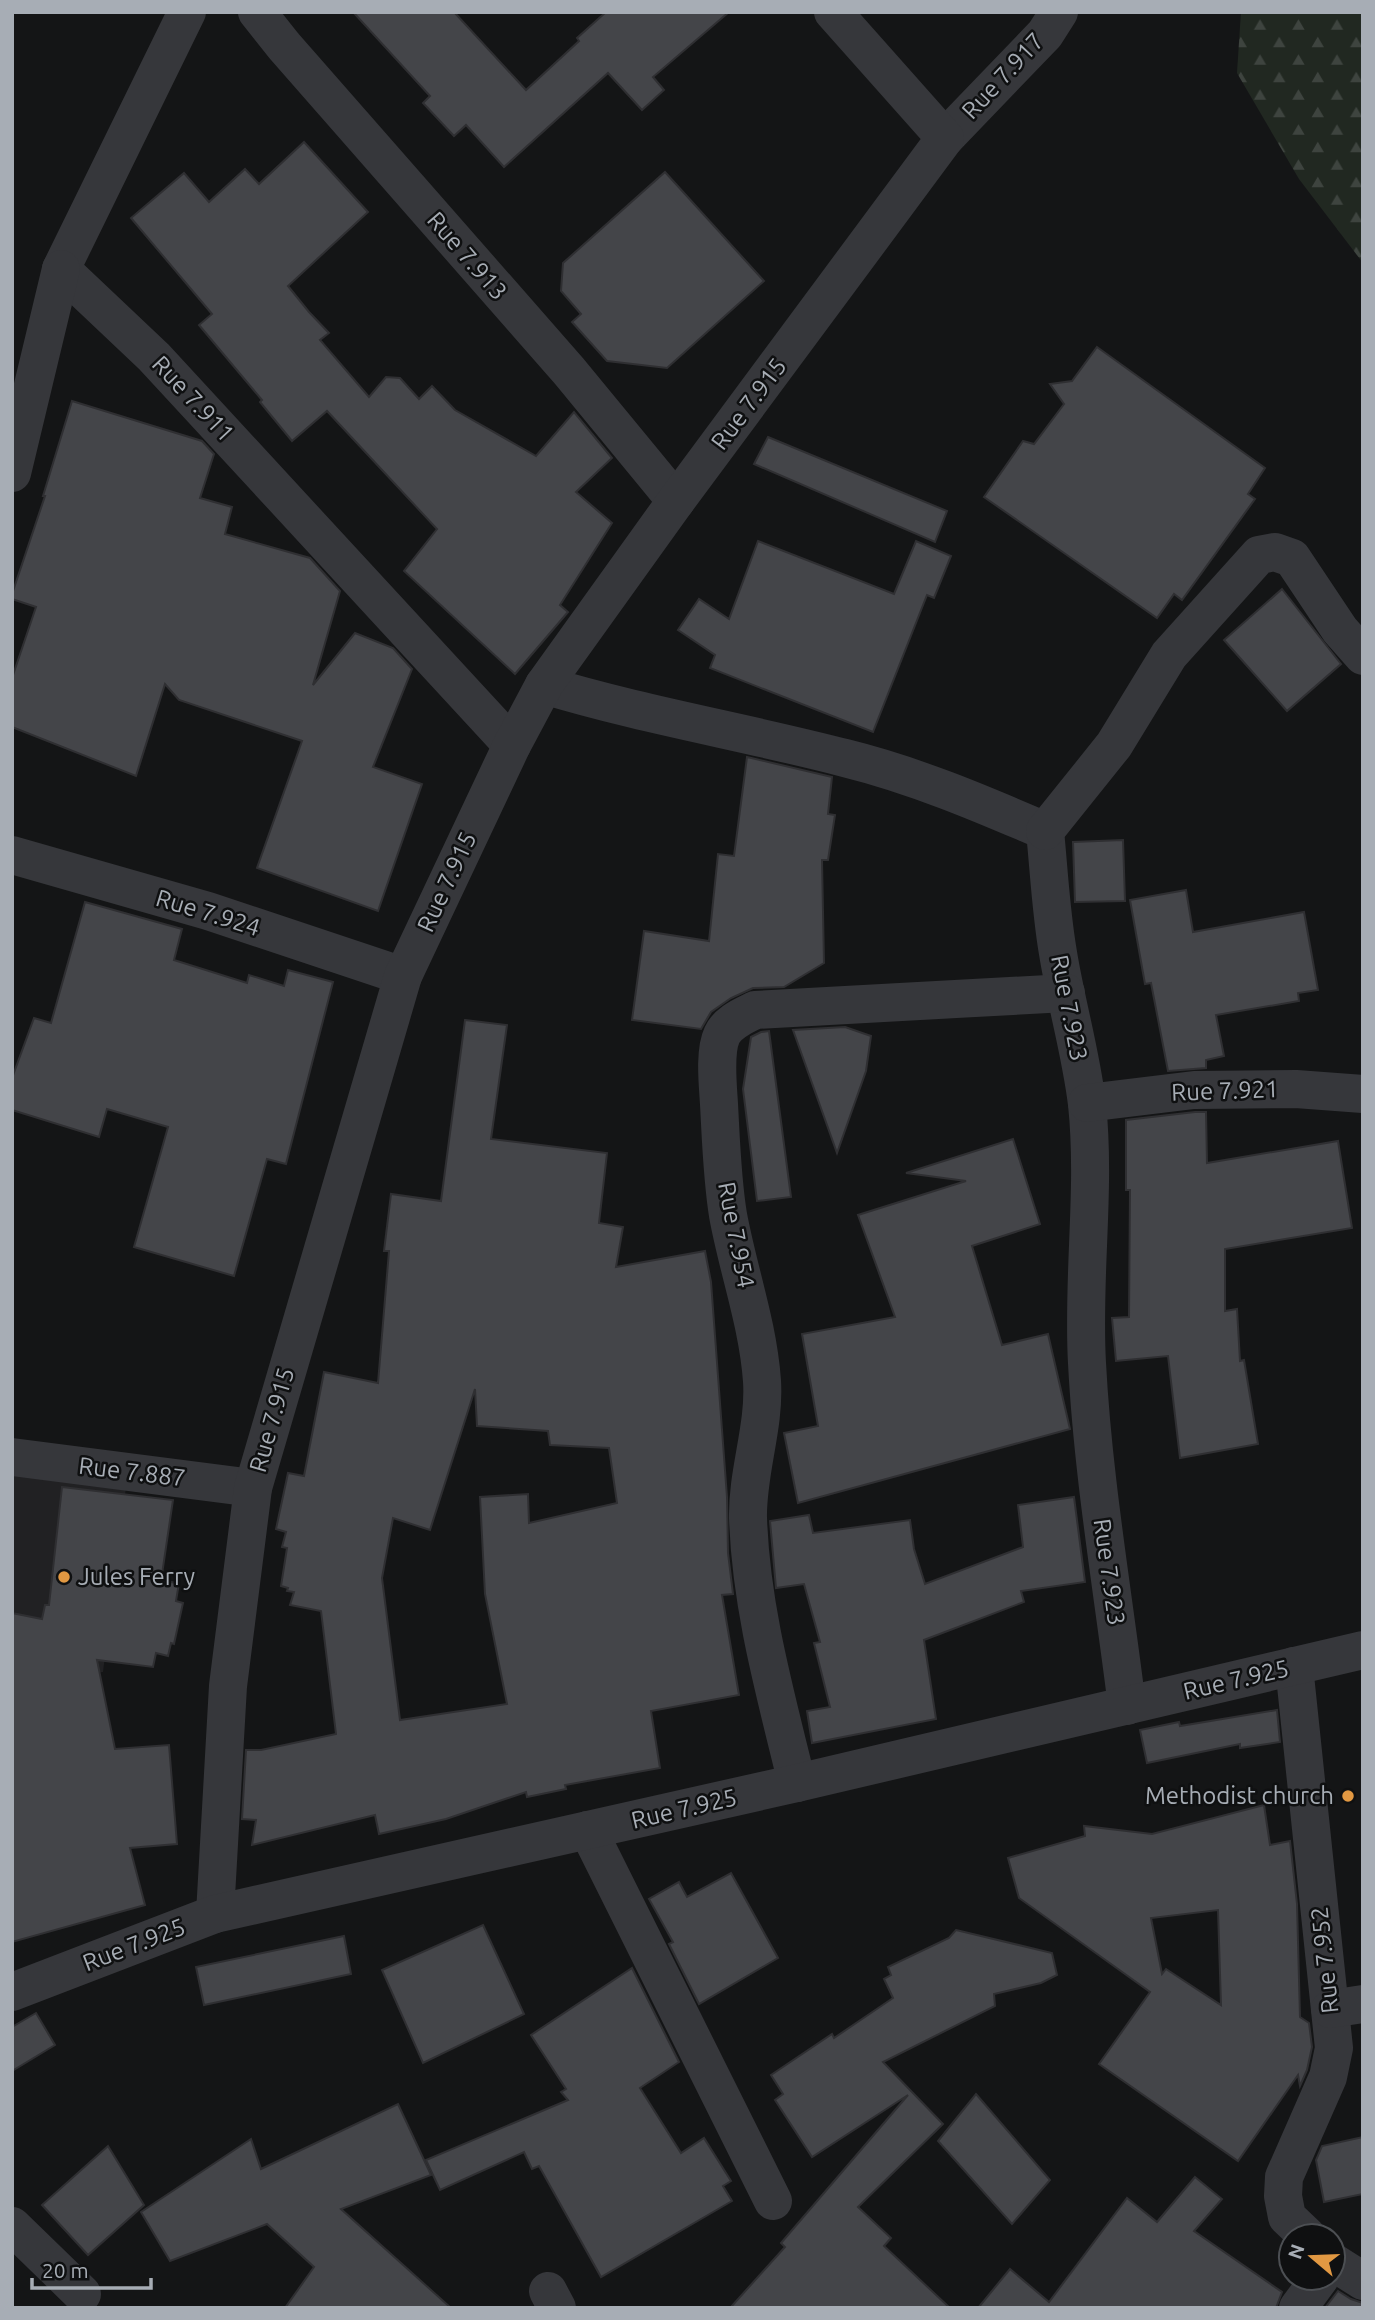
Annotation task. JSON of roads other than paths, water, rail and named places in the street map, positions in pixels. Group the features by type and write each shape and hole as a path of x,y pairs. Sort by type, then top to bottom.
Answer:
{"street":[{"path":"12,473 61,269 187,12"},
{"name":"Rue 7.913","path":"257,12 292,56 569,371 676,500"},
{"path":"833,12 945,138"},
{"name":"Rue 7.917","path":"945,138 1045,34 1059,12"},
{"name":"Rue 7.915","path":"215,1914 228,1686 253,1488 403,976 512,745 544,685 676,500 945,138"},
{"name":"Rue 7.911","path":"61,269 154,357 512,745"},
{"path":"544,685 608,704 846,758 944,789 1045,831 1114,744 1169,655 1259,555 1275,552 1292,558 1340,630 1363,656"},
{"name":"Rue 7.923","path":"1045,831 1057,951 1087,1103 1091,1189 1087,1362 1097,1485 1127,1706"},
{"name":"Rue 7.924","path":"12,855 208,911 403,976"},
{"name":"Rue 7.954","path":"797,1783 763,1644 755,1596 748,1517 762,1382 752,1317 728,1214 716,1068 722,1035 736,1018 755,1010 1066,993"},
{"name":"Rue 7.921","path":"1087,1103 1194,1090 1296,1089 1363,1094"},
{"name":"Rue 7.887","path":"12,1457 253,1488"},
{"name":"Rue 7.925","path":"12,1992 215,1914 797,1783 1363,1650"},
{"name":"Rue 7.952","path":"1292,2222 1287,2217 1283,2196 1284,2177 1328,2077 1346,2006 1294,1666"},
{"path":"588,1830 773,2201"},
{"path":"12,2226 82,2294"},
{"path":"1347,2271 1363,2281"},
{"path":"1298,2308 1310,2292"}],"place":[{"name":"Jules Ferry","path":"64,1577"},
{"name":"Methodist church","path":"1348,1796"}]}
